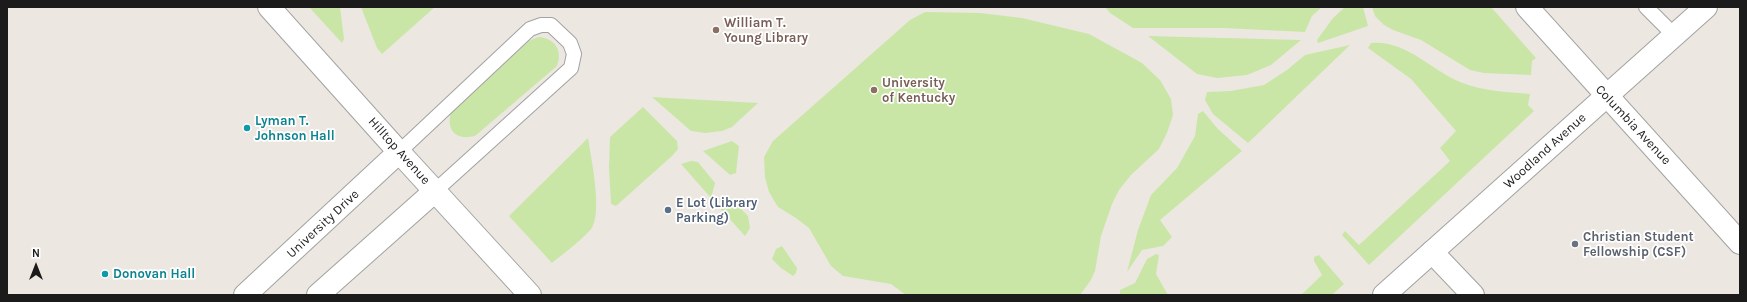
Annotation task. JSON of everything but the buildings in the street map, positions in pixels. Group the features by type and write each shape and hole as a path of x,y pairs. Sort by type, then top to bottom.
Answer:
{"street":[{"name":"Hilltop Avenue","path":"269,7 530,295"},
{"name":"Columbia Avenue","path":"1527,7 1740,243"},
{"name":"Woodland Avenue","path":"1384,295 1706,7"},
{"name":"University Drive","path":"245,295 399,152"},
{"path":"318,295 435,191"},
{"path":"1432,252 1473,295"}],"lane":[{"path":"1646,7 1674,35"},
{"path":"399,152 530,29 550,25 570,43 574,54 571,68 435,191"}],"green space":[{"path":"309,7 340,7 344,39 342,43"},
{"path":"361,7 435,7 382,54 377,48"},
{"path":"1105,7 1322,7 1312,16 1305,32 1223,28 1133,28 1110,13"},
{"path":"1345,7 1363,7 1368,26 1318,43 1317,40 1333,18"},
{"path":"1372,7 1491,7 1536,58 1532,61 1531,75 1484,73 1470,70 1421,40 1393,30 1384,25 1375,16"},
{"path":"925,12 980,13 1022,18 1089,34 1142,63 1160,80 1171,99 1173,115 1167,133 1159,149 1131,175 1119,190 1112,204 1101,236 1095,271 1091,280 1080,295 906,295 891,284 843,276 831,266 809,228 778,207 769,192 765,177 764,157 773,141 910,20"},
{"path":"1148,36 1301,40 1271,65 1247,75 1217,78 1197,74"},
{"path":"538,37 553,42 556,46 559,55 557,66 475,136 462,137 453,132 450,122 452,108 529,41"},
{"path":"1371,43 1383,43 1406,50 1449,77 1468,85 1495,91 1530,94 1528,105 1534,111 1369,265 1342,235 1345,231 1359,245 1450,161 1440,148 1456,131 1411,79 1368,48"},
{"path":"1350,45 1248,143 1213,114 1205,100 1207,92 1231,91 1264,85 1287,70 1305,55"},
{"path":"652,97 758,103 732,127 722,131 705,133 691,131"},
{"path":"643,107 677,141 678,149 616,206 611,204 609,168 610,137"},
{"path":"1203,111 1217,128 1242,151 1160,220 1172,237 1163,246 1142,250 1127,272 1138,230 1151,195 1177,168 1195,136 1198,114"},
{"path":"588,138 596,199 594,222 591,229 583,238 552,263 509,216"},
{"path":"732,141 739,146 736,173 730,175 703,151"},
{"path":"691,161 698,162 715,183 711,198 681,164"},
{"path":"728,196 748,216 750,228 745,236 718,206"},
{"path":"782,246 797,268 796,273 793,276 781,268 772,259 776,249"},
{"path":"1156,254 1159,255 1156,274 1168,295 1120,295 1120,290 1135,283 1147,259"},
{"path":"1319,255 1344,284 1332,295 1301,295 1322,275 1314,261 1314,257"}],"place":[{"name":"William T. Young Library","path":"716,30"},
{"name":"University of Kentucky","path":"874,90"},
{"name":"Lyman T. Johnson Hall","path":"247,128"},
{"name":"E Lot (Library Parking)","path":"668,210"},
{"name":"Christian Student Fellowship (CSF)","path":"1575,244"},
{"name":"Donovan Hall","path":"105,274"}]}
